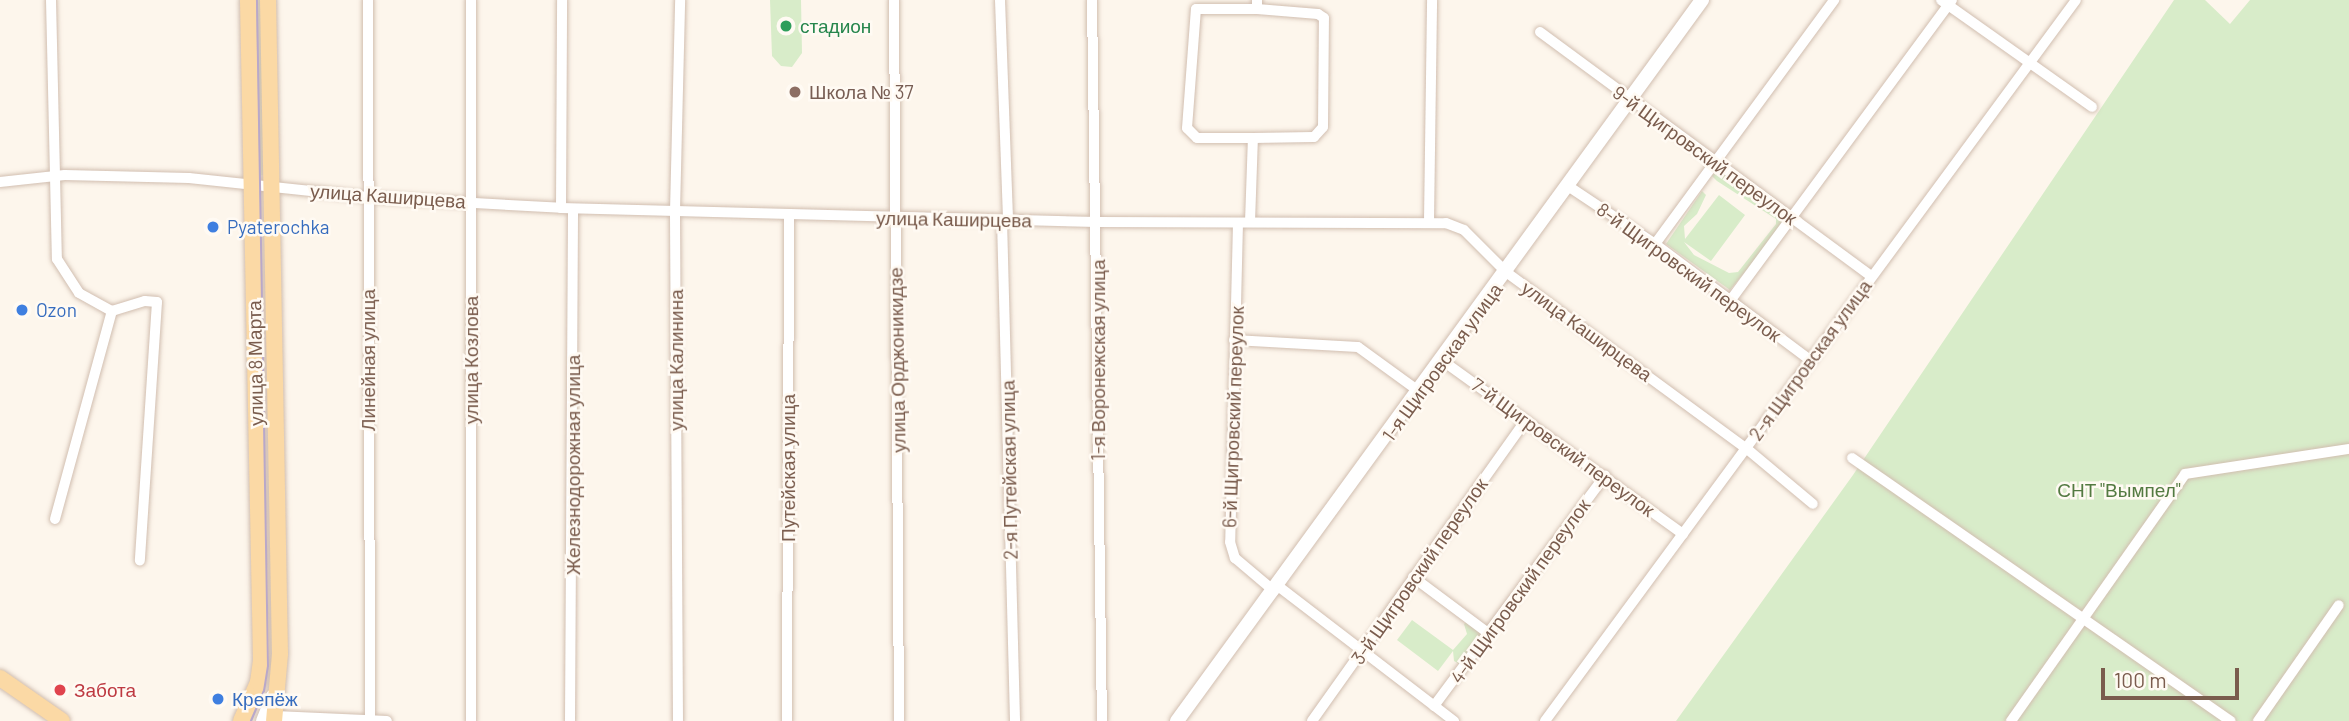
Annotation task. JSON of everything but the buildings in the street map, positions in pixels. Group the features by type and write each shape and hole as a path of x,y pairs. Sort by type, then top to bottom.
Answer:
{"main road":[{"name":"улица 8 Марта","path":"240,721 258,682 261,660 248,0"},
{"name":"улица 8 Марта","path":"268,0 278,683 271,719"},
{"path":"0,678 62,721"}],"street":[{"path":"51,0 57,259 79,293 112,311"},
{"name":"Линейная улица","path":"368,0 370,720"},
{"name":"улица Козлова","path":"471,0 471,721"},
{"path":"561,208 562,0"},
{"name":"улица Калинина","path":"678,721 675,211 680,0"},
{"name":"улица Орджоникидзе","path":"894,0 899,721"},
{"name":"2-я Путейская улица","path":"1000,0 1014,721"},
{"name":"1-я Воронежская улица","path":"1091,0 1097,222 1102,721"},
{"path":"1429,220 1432,0"},
{"name":"1-я Щигровская улица","path":"1177,721 1443,361 1702,0"},
{"path":"1655,244 1835,0"},
{"name":"2-я Щигровская улица","path":"1545,721 2076,0"},
{"path":"1730,300 1947,2 2028,64 2092,107"},
{"path":"1257,4 1318,14 1326,26 1320,133 1314,137 1253,138 1197,138 1186,128 1196,9 1257,4"},
{"name":"9-й Щигровский переулок","path":"1540,32 1630,101 1871,276"},
{"path":"1250,222 1253,138"},
{"name":"улица Каширцева","path":"0,182 53,177 252,182 367,197 573,209 1097,222 1429,220 1464,230 1506,272 1746,447 1814,504"},
{"name":"8-й Щигровский переулок","path":"1568,186 1655,244 1810,360"},
{"name":"Железнодорожная улица","path":"570,721 573,209"},
{"name":"Путейская улица","path":"787,721 789,214"},
{"name":"6-й Щигровский переулок","path":"1238,223 1230,542 1235,558 1363,649 1454,721"},
{"path":"112,311 145,301 158,304 140,560"},
{"path":"55,519 112,311"},
{"path":"1234,340 1358,346 1420,392"},
{"name":"7-й Щигровский переулок","path":"1443,361 1683,534"},
{"name":"3-й Щигровский переулок","path":"1312,721 1526,420"},
{"path":"2011,721 2185,474 2349,449"},
{"path":"1852,458 2231,721"},
{"name":"4-й Щигровский переулок","path":"1434,706 1605,476"},
{"path":"1413,577 1488,633"},
{"path":"2258,721 2339,605"},
{"path":"271,719 387,721"}],"green space":[{"path":"255,0 263,0 263,175 255,175"},
{"name":"стадион","path":"770,0 801,0 802,53 792,67 781,66 772,56"},
{"name":"СНТ \"Вымпел\"","path":"2174,0 2205,0 2230,24 2250,0 2349,0 2349,721 1676,721 1853,475"},
{"path":"1717,169 1785,216 1785,223 1730,290 1666,244 1702,191 1706,195 1697,214 1684,226 1685,239 1719,195 1745,215 1711,261 1684,242 1694,255 1729,273 1738,272 1776,224 1776,219 1717,181 1712,176"},
{"path":"1412,620 1453,650 1467,634 1464,624 1469,620 1483,631 1483,637 1461,665 1454,661 1453,651 1438,671 1397,640"}],"tram line":[{"path":"251,721 264,691 268,666 257,0"}],"place":[{"name":"стадион","path":"786,26"},
{"name":"Школа № 37","path":"795,92"},
{"name":"Pyaterochka","path":"213,227"},
{"name":"Ozon","path":"22,310"},
{"name":"Забота","path":"60,690"},
{"name":"Крепёж","path":"218,699"}]}
